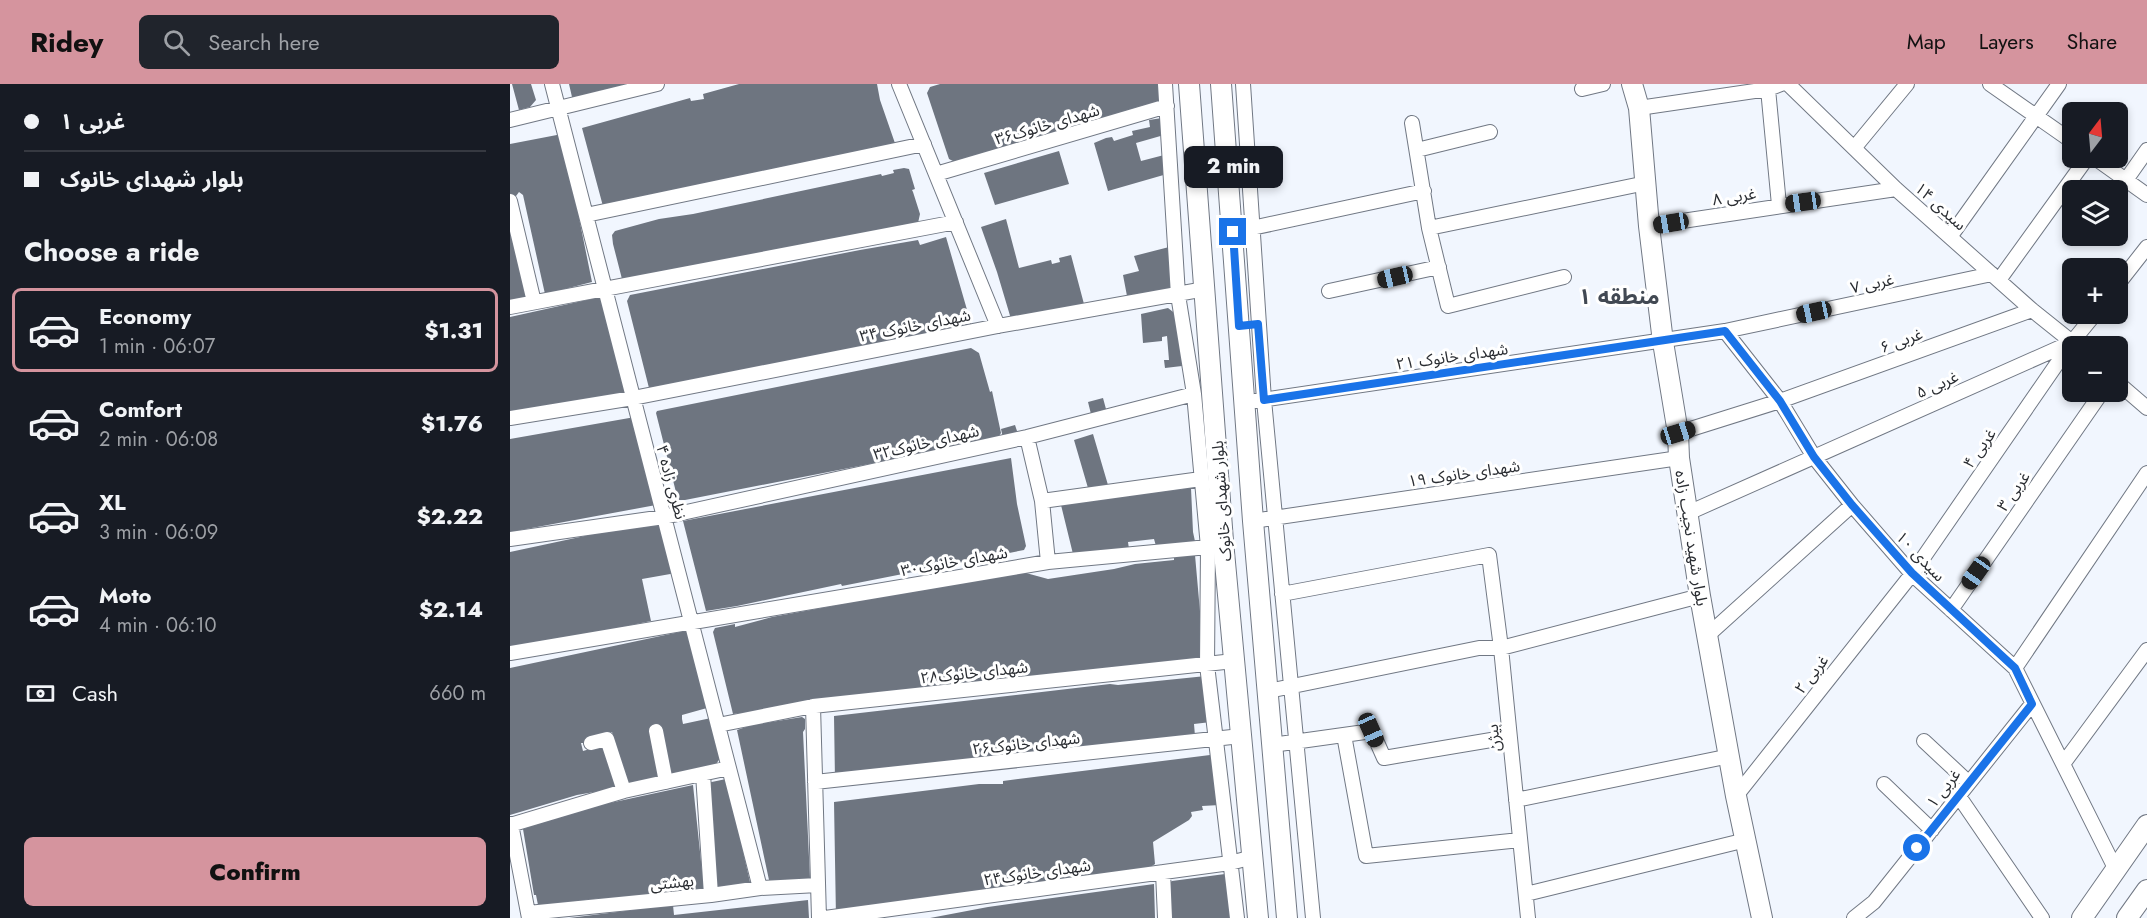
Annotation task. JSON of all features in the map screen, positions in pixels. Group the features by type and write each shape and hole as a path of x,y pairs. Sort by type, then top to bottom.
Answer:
{"main road":[{"name":"بلوار شهدای خانوک","path":"1189,84 1205,289 1215,544 1234,661 1258,918"},
{"name":"بلوار شهدای خانوک","path":"1221,84 1227,152 1249,325 1244,402 1287,918"},
{"name":"بلوار شهید نجیب زاده","path":"1632,84 1639,108 1649,226 1678,433 1679,458 1700,596 1736,796 1762,918"},
{"path":"2082,918 2147,825"},
{"path":"2127,918 2147,890"}],"street":[{"name":"نظری زاده ۴","path":"552,84 760,888"},
{"path":"510,120 657,84"},
{"path":"900,84 998,326"},
{"path":"1165,84 1178,295 1194,394 1201,479 1215,544 1207,665 1237,918"},
{"path":"1243,84 1252,228 1249,325 1264,400 1313,918"},
{"path":"1582,89 1603,84"},
{"name":"سیدی ۱۴","path":"1788,84 1896,189 2032,310 2065,336"},
{"path":"1855,147 1907,84"},
{"path":"1990,84 2062,134"},
{"path":"1950,237 2059,84"},
{"path":"1639,108 1775,86 1779,206"},
{"name":"شهدای خانوک۳۶","path":"936,174 1167,106"},
{"path":"1413,123 1430,228 1448,306 1564,277"},
{"path":"1417,150 1490,132"},
{"path":"586,215 924,144"},
{"path":"2110,168 2126,180 2147,150"},
{"path":"1227,152 1247,151"},
{"path":"1995,277 2079,168"},
{"path":"2128,181 2147,195"},
{"path":"1430,228 1646,183"},
{"name":"غربی ۸","path":"1649,226 1896,189"},
{"path":"1252,228 1424,191"},
{"path":"510,201 534,302"},
{"path":"510,307 956,222"},
{"path":"2128,271 2147,247"},
{"path":"1329,291 1439,267"},
{"name":"غربی ۷","path":"1725,331 1995,277"},
{"name":"۳۴ شهدای خانوک","path":"510,418 633,398 998,326 1205,289"},
{"name":"غربی ۶","path":"1780,401 2032,310"},
{"path":"1664,342 1725,331"},
{"name":"سیدی ۱۰","path":"1725,331 1780,401 1814,457 1852,505 1912,573 2015,668 2116,870"},
{"name":"شهدای خانوک ۲۱","path":"1244,402 1664,342"},
{"name":"غربی ۵","path":"1814,457 2062,350"},
{"name":"غربی ۴","path":"1912,573 2062,362"},
{"path":"2128,389 2144,399"},
{"name":"شهدای خانوک۳۲","path":"510,539 664,518 1027,437 1194,394"},
{"path":"1678,433 1780,401"},
{"name":"غربی ۳","path":"1951,610 2095,402"},
{"path":"1027,437 1042,501 1047,562"},
{"path":"1688,513 1814,457"},
{"name":"شهدای خانوک ۱۹","path":"1253,521 1679,458"},
{"path":"2015,668 2147,473"},
{"path":"1042,501 1201,479"},
{"path":"1707,635 1852,505"},
{"name":"شهدای خانوک۳۰","path":"510,653 1047,562 1215,544"},
{"name":"بیژن","path":"1282,594 1489,555 1501,648 1528,918"},
{"name":"غربی ۲","path":"1736,796 1912,573"},
{"path":"1268,691 1479,648 1501,648 1700,596"},
{"path":"2063,764 2147,651"},
{"name":"شهدای خانوک۲۸","path":"718,725 813,706 1234,661"},
{"name":"غربی ۱","path":"1854,918 1874,902 2032,704"},
{"path":"813,706 819,918"},
{"path":"1272,745 1371,730 1384,758 1509,737"},
{"path":"656,731 666,782"},
{"path":"1344,735 1366,856 1520,840"},
{"name":"شهدای خانوک۲۶","path":"815,782 1241,736"},
{"path":"591,743 607,739 624,791"},
{"path":"1924,741 1968,782"},
{"path":"1516,800 1730,756"},
{"path":"528,915 510,824 624,791 729,768"},
{"path":"703,774 711,895"},
{"path":"1884,784 1932,830"},
{"path":"1958,795 2042,918"},
{"path":"1526,894 1746,840"},
{"name":"شهدای خانوک۲۴","path":"825,918 1163,872 1253,857"},
{"path":"1163,872 1165,918"},
{"name":"بهشتی","path":"528,915 760,888 818,885"}],"building":[{"path":"512,84 531,84 536,100 530,107 519,110"},
{"path":"569,84 629,84 576,99 572,97"},
{"path":"739,84 877,84 880,100 897,149 604,210 582,128 690,98 691,101 704,99 703,94"},
{"path":"940,84 1162,84 1164,107 1146,112 1144,105 955,162 949,159 927,93 930,87"},
{"path":"1162,118 1164,135 1136,143 1141,161 1168,154 1167,174 1108,191 1094,143 1106,138 1112,137 1114,141 1133,135 1132,131 1150,127 1149,120"},
{"path":"562,134 592,282 545,294 523,195 519,192 510,204 510,144"},
{"path":"1059,151 1069,184 995,205 984,173"},
{"path":"909,169 915,189 912,190 920,214 918,223 622,279 613,244 612,235 615,231 659,219 693,214 881,174 882,176 894,173 893,170"},
{"path":"510,210 526,297 510,301"},
{"path":"1006,219 1019,268 1051,260 1052,264 1060,262 1059,258 1071,255 1084,304 1011,319 981,227"},
{"path":"946,237 972,327 654,391 649,388 627,301 630,295 918,240 920,245"},
{"path":"1173,246 1176,287 1127,296 1123,275 1139,271 1134,256"},
{"path":"600,297 605,301 627,393 510,418 510,317"},
{"path":"1168,308 1177,315 1182,366 1165,368 1164,360 1169,360 1167,336 1162,337 1162,341 1143,343 1141,314"},
{"path":"971,348 979,353 990,392 992,391 1001,433 997,439 678,500 657,411"},
{"path":"1103,398 1106,409 1091,414 1088,402"},
{"path":"635,417 656,505 510,532 510,439"},
{"path":"1015,425 1018,434 1003,438 1001,429"},
{"path":"1093,434 1108,485 1088,488 1074,440"},
{"path":"1011,458 1017,504 1026,546 1024,550 706,611 683,521"},
{"path":"1191,488 1196,546 1156,546 1154,539 1128,542 1129,549 1073,554 1061,505"},
{"path":"661,525 676,573 642,579 651,621 510,650 510,552 594,534"},
{"path":"1195,555 1202,659 733,714 713,632 715,628 735,624 735,627 772,617 975,580 1026,573 1048,579"},
{"path":"689,630 707,708 682,715 683,724 711,718 721,757 716,764 669,774 659,725 653,726 660,778 626,783 612,732 591,743 581,743 583,751 607,744 617,788 577,795 510,815 510,668"},
{"path":"1206,676 1211,722 1194,724 1195,736 835,780 834,716 1110,684"},
{"path":"802,717 805,719 803,732 810,878 809,880 772,883 769,880 737,730 752,725"},
{"path":"1210,755 1215,760 1220,805 1202,806 1203,810 1191,812 1192,816 1189,820 1153,842 1155,864 1149,868 836,918 834,802 979,784 1003,784 1003,781"},
{"path":"726,779 750,882 747,885 720,887 716,885 707,783"},
{"path":"693,785 704,890 604,901 603,898 538,905 536,895 534,895 523,829 582,809"},
{"path":"1225,874 1232,918 1172,918 1169,883"},
{"path":"1154,884 1155,918 930,918 988,907"},
{"path":"808,900 809,918 569,918 673,905 674,915"}],"district":[{"name":"منطقه ۱","path":"1619,296"}],"route":[{"path":"1233,232 1239,326 1258,324 1264,400 1664,342 1725,331 1780,401 1814,457 1852,505 1912,573 2015,668 2032,704 1917,848"}]}
